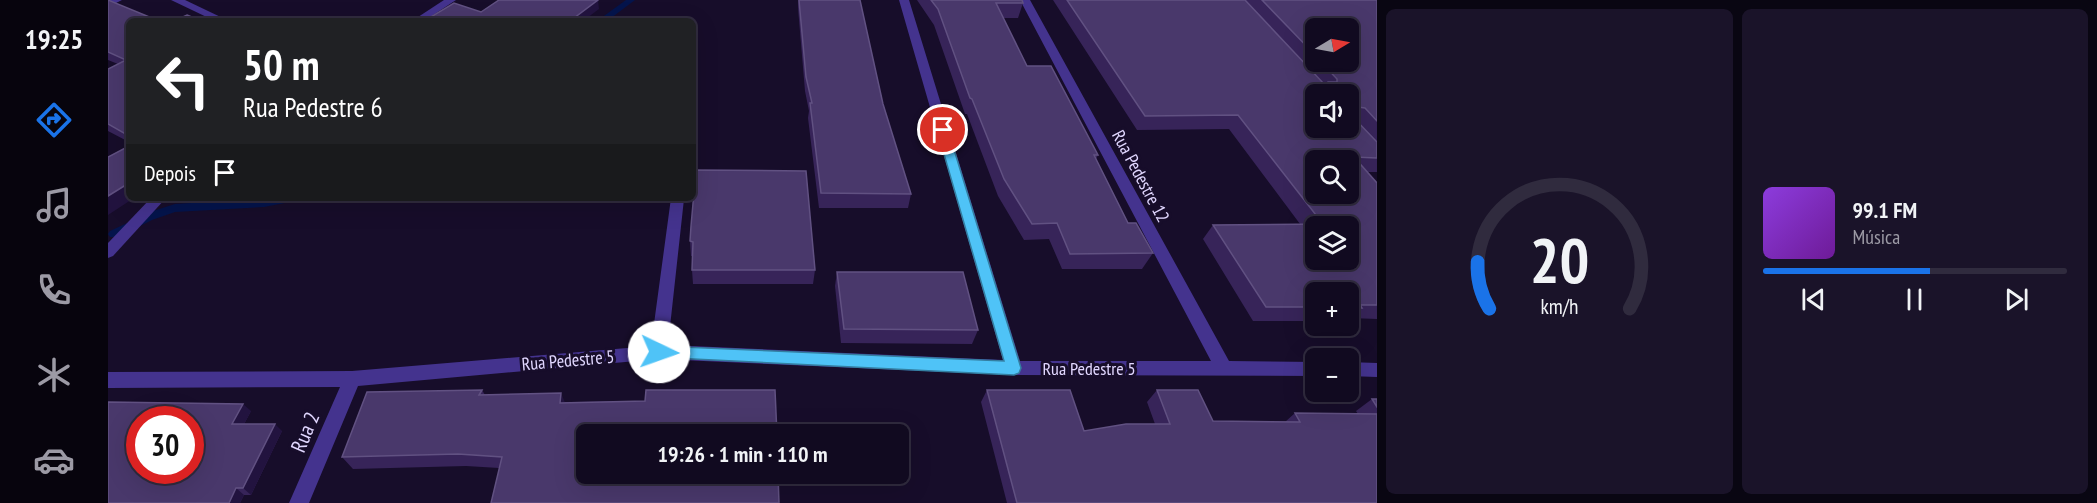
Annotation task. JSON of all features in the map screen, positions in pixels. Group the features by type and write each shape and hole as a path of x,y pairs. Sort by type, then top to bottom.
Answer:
{"street":[{"path":"108,4 117,0"},
{"path":"176,0 217,18"},
{"path":"422,18 452,0"},
{"path":"904,0 1014,368"},
{"name":"Rua Pedestre 12","path":"1025,0 1224,369"},
{"path":"109,251 156,201"},
{"path":"659,352 677,201"},
{"name":"Rua Pedestre 5","path":"108,380 352,379 659,352 1014,368 1305,369"},
{"path":"1359,369 1377,370"},
{"name":"Rua 2","path":"299,503 352,379"}],"building":[{"path":"108,0 152,18 126,18 126,60 108,52"},
{"path":"499,0 598,0 574,18 429,18 454,3 481,12"},
{"path":"799,0 860,0 883,104 911,194 821,193"},
{"path":"931,0 1022,0 1023,3 996,3 1027,66 1051,66 1098,155 1094,155 1128,223 1136,223 1153,253 1070,254 1057,223 1032,224 1004,179 970,98 938,9"},
{"path":"1067,0 1245,0 1305,64 1305,72 1313,72 1324,84 1305,84 1305,138 1359,138 1359,123 1377,142 1377,158 1359,157 1359,150 1305,150 1305,201 1238,115 1145,116"},
{"path":"1262,0 1377,0 1377,121 1365,108 1359,107 1359,84 1326,84 1337,82 1330,72 1359,72 1359,18 1305,18 1305,45"},
{"path":"126,60 126,134 108,124 108,69"},
{"path":"126,148 126,185 108,196 108,157"},
{"path":"1359,163 1377,183 1377,305 1360,305 1362,308 1359,308 1359,282 1305,282 1305,307 1266,307 1213,225 1305,224 1305,270 1359,270 1359,216 1317,216 1307,204 1359,204"},
{"path":"696,170 806,171 815,270 692,270 693,242 690,241 693,201 696,201"},
{"path":"837,272 963,272 978,330 844,329"},
{"path":"482,390 479,395 561,393 560,403 645,401 646,390 775,390 777,424 576,424 576,484 778,484 779,503 491,503 502,457 458,454 342,457 367,392"},
{"path":"987,390 1070,390 1084,431 1126,424 1170,424 1157,390 1198,390 1213,421 1300,422 1295,413 1377,414 1377,503 1017,503"},
{"path":"108,402 243,404 232,424 275,424 243,488 236,488 229,503 108,503"}],"waterway":[{"path":"605,18 631,0"},
{"path":"114,234 175,208 278,201"}],"route":[{"path":"659,352 1014,368 943,130"}]}
